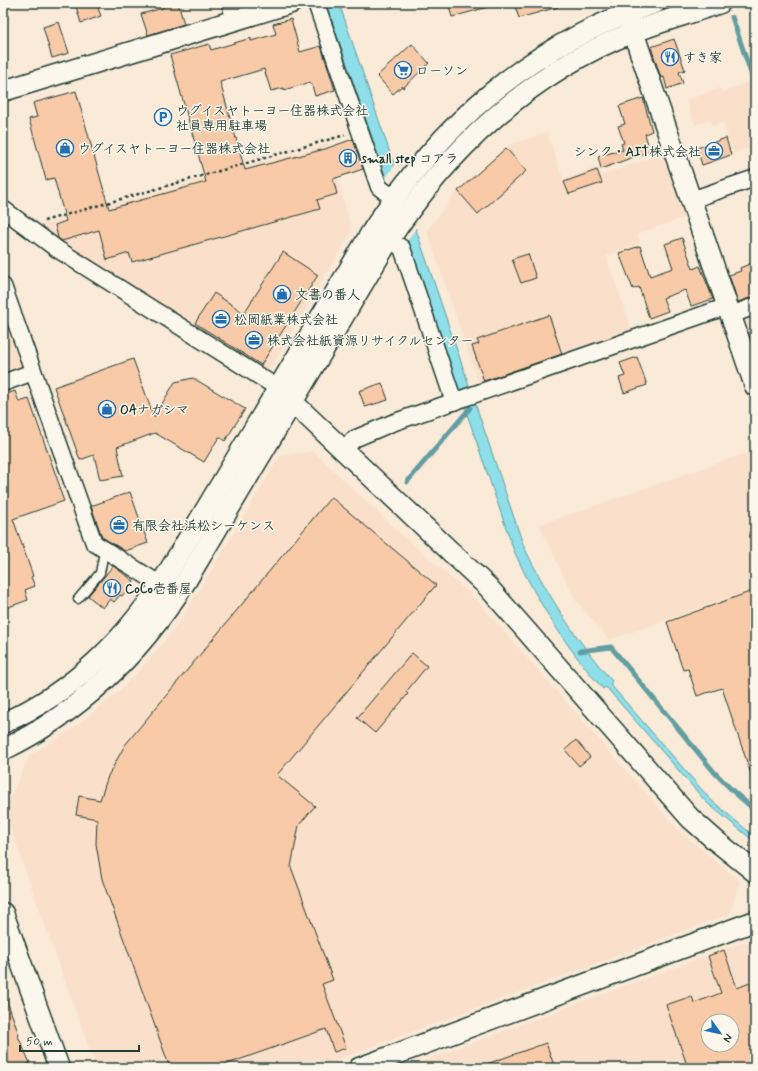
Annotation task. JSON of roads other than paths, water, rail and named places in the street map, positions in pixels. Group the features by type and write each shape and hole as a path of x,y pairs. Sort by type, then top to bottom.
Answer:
{"street":[{"path":"3,90 232,12 291,3"},
{"path":"316,3 379,187 390,198"},
{"path":"3,723 51,697 91,667 126,631 161,585 390,198 455,125 507,80 565,42 625,8 655,3"},
{"path":"3,750 40,730 83,700 122,665 140,645 176,597 393,233 413,204 446,163 469,140 519,97 574,61 633,32 720,3"},
{"path":"625,8 755,386"},
{"path":"691,200 755,178"},
{"path":"3,209 57,249 278,388 504,604 690,818 755,872"},
{"path":"393,233 402,248 455,402"},
{"path":"3,286 94,543 161,585"},
{"path":"344,450 354,439 392,422 729,311 755,306"},
{"path":"3,383 33,372"},
{"path":"3,913 58,1068"},
{"path":"359,1068 755,921"}],"lane":[{"path":"78,599 100,573 103,557"}],"water":[{"path":"326,3 339,3 524,547 533,565 575,634 586,650 612,681 610,684 710,799 755,837 755,842 706,802 606,687 603,689 589,673 553,623 532,588 514,551"}],"waterway":[{"path":"732,17 755,85"},
{"path":"407,482 470,408"},
{"path":"580,651 611,647 715,773 755,810"}],"place":[{"name":"すき家","path":"670,57"},
{"name":"ローソン","path":"403,70"},
{"name":"ウグイスヤトーヨー住器株式会社 社員専用駐車場","path":"163,117"},
{"name":"ウグイスヤトーヨー住器株式会社","path":"65,148"},
{"name":"シンク・AIT株式会社","path":"714,151"},
{"name":"small step コアラ","path":"348,158"},
{"name":"文書の番人","path":"282,294"},
{"name":"松岡紙業株式会社","path":"221,319"},
{"name":"株式会社紙資源リサイクルセンター","path":"254,340"},
{"name":"OAナガシマ","path":"107,409"},
{"name":"有限会社浜松シーケンス","path":"119,525"},
{"name":"CoCo壱番屋","path":"112,588"}]}
